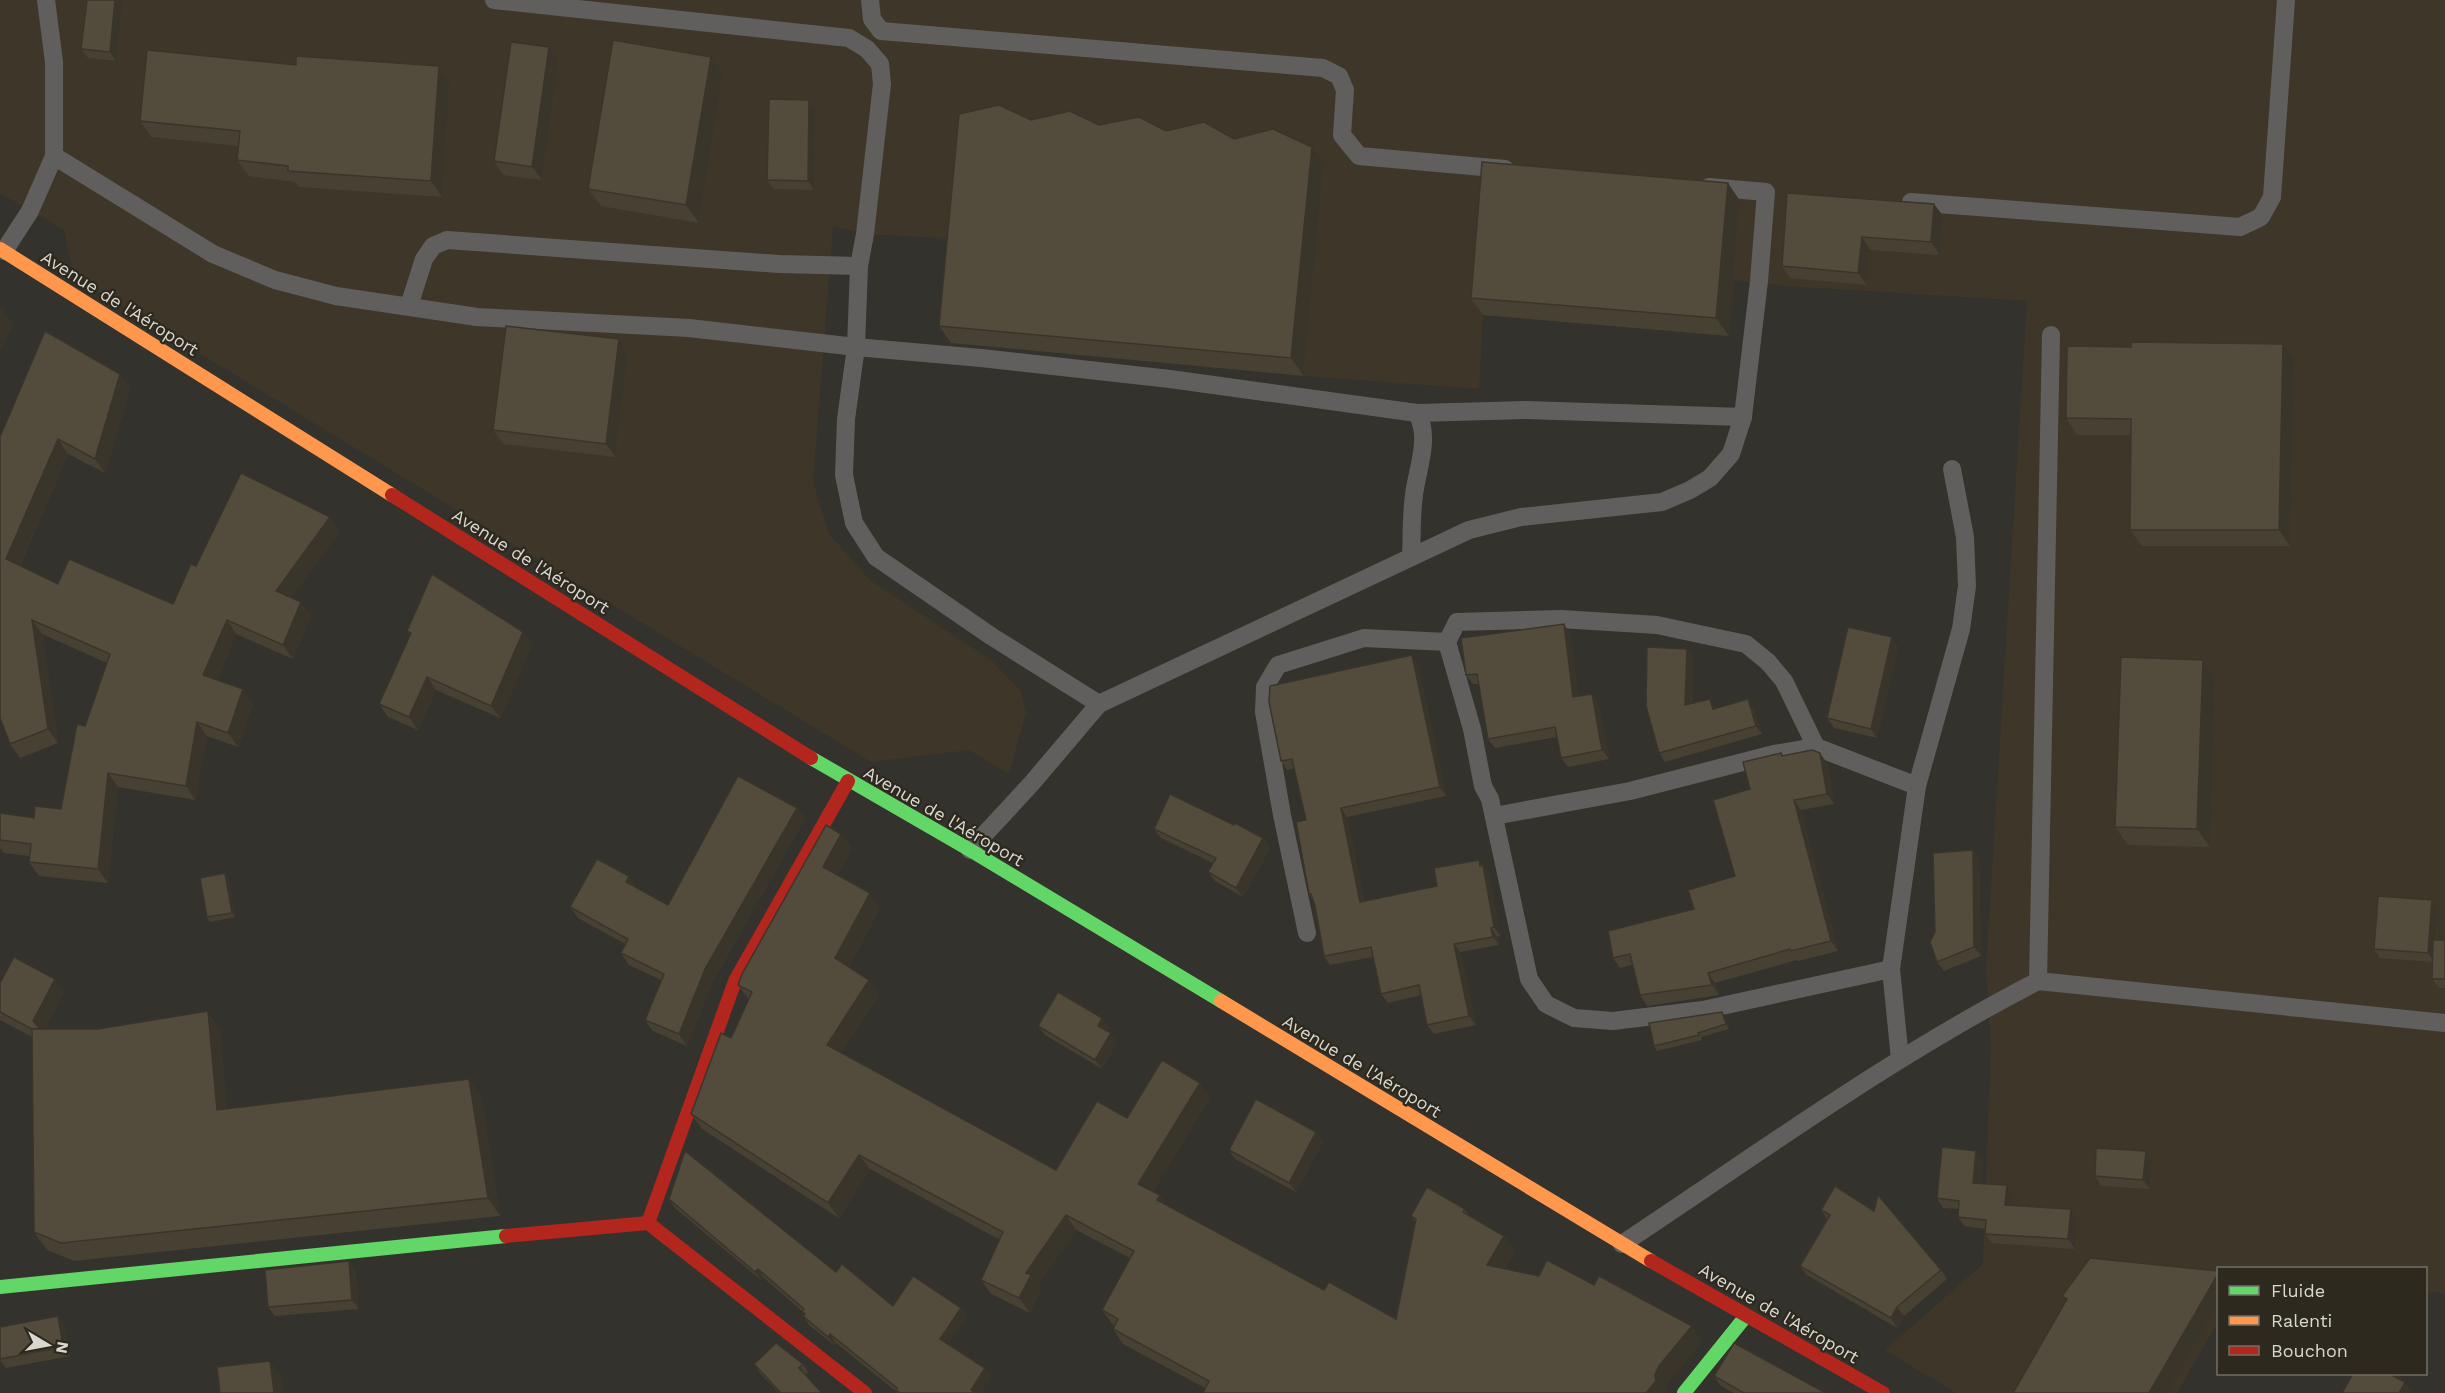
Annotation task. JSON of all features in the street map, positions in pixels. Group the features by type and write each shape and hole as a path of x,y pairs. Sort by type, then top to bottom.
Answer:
{"main road":[{"name":"Avenue de l'Aéroport","path":"2,250 848,781 970,850 1622,1244 1883,1393"},
{"path":"648,1223 735,981 848,781"},
{"path":"0,1287 648,1223 865,1393"},
{"path":"1684,1393 1746,1316"}],"lane":[{"path":"2,250 30,211 54,156 54,62 46,0"},
{"path":"494,0 849,38 867,49 880,64 882,84 865,234 859,266 856,347 846,419 844,475 854,524 876,557 991,636 1099,704"},
{"path":"870,0 872,19 881,31 1323,68 1339,76 1345,90 1342,135 1359,156 1522,170"},
{"path":"1896,201 2240,226 2261,217 2272,197 2286,0"},
{"path":"54,156 213,254 275,280 336,296 477,317 689,328 856,347 981,358 1170,379 1417,413 1526,411 1743,417"},
{"path":"970,850 1032,783 1099,704 1469,530 1521,517 1662,502 1710,478 1731,454 1743,417 1772,192 1696,185"},
{"path":"410,306 423,259 433,246 447,240 779,264 859,266"},
{"path":"2038,981 2051,335"},
{"path":"1411,557 1414,496 1421,459 1423,424 1417,413"},
{"path":"1900,1059 1891,969 1917,786 1961,629 1967,586 1965,537 1952,470"},
{"path":"1816,747 1784,681 1768,662 1746,644 1657,625 1561,619 1457,622 1447,642 1472,729 1483,786 1494,816 1529,979 1546,1005 1575,1018 1613,1021 1703,1010 1891,969"},
{"path":"1307,933 1282,815 1264,711 1265,687 1278,665 1364,638 1447,642"},
{"path":"1494,816 1630,791 1774,754 1816,747 1917,786"},
{"path":"1622,1244 1900,1059 1990,1006 2038,981 2445,1023"}],"shaded area":[{"path":"0,0 2445,0 2445,1293 2427,1292 2427,1267 2217,1267 2217,1324 2177,1393 1956,1393 1885,1350 1983,1264 1991,1045 1986,969 2027,301 1787,286 1734,280 1729,336 1483,315 1479,389 1303,376 961,239 865,234 833,226 813,482 829,534 870,580 992,661 1021,691 1026,713 1009,774 969,750 871,762 74,277 64,230 0,193"}],"building":[{"path":"87,0 115,0 110,52 81,49"},
{"path":"613,40 711,57 686,205 588,189"},
{"path":"511,42 549,47 532,167 494,161"},
{"path":"147,50 296,65 296,56 439,66 431,181 288,171 288,166 237,160 240,131 140,121"},
{"path":"769,99 809,100 808,181 767,180"},
{"path":"999,105 1031,120 1070,111 1099,125 1139,117 1166,131 1204,122 1234,139 1273,129 1312,147 1291,358 939,326 959,114"},
{"path":"1482,162 1728,183 1716,318 1471,298"},
{"path":"1787,193 1934,204 1931,242 1862,237 1858,273 1782,266"},
{"path":"506,326 619,339 606,444 493,430"},
{"path":"45,331 120,374 95,459 58,439 6,559 58,584 69,559 173,604 191,564 196,566 241,473 330,517 276,591 301,602 283,645 227,620 203,675 243,689 228,733 197,722 186,786 108,773 98,869 29,862 31,844 0,840 0,813 34,818 35,806 61,809 77,724 85,726 110,654 32,620 48,729 10,744 0,718 0,437"},
{"path":"2131,342 2283,344 2279,530 2130,530 2131,419 2066,418 2067,346 2131,347"},
{"path":"432,574 523,632 491,706 427,677 409,717 379,704 411,633 407,631"},
{"path":"1564,624 1573,697 1592,694 1602,750 1561,758 1555,727 1488,739 1477,674 1466,675 1461,638"},
{"path":"1848,627 1892,637 1871,729 1827,718"},
{"path":"1647,647 1687,649 1685,705 1710,699 1713,709 1748,699 1756,726 1659,753 1646,706"},
{"path":"1412,655 1440,787 1341,808 1360,902 1437,886 1434,868 1479,860 1480,866 1483,865 1494,927 1491,928 1493,937 1454,944 1469,1016 1427,1025 1419,985 1381,994 1371,947 1324,956 1315,906 1309,894 1296,822 1306,820 1292,759 1281,761 1269,702 1270,686"},
{"path":"2121,657 2203,660 2197,829 2115,827"},
{"path":"1812,750 1820,753 1827,794 1794,800 1831,941 1791,951 1790,949 1708,973 1712,985 1640,995 1630,954 1613,958 1608,931 1694,909 1688,890 1735,876 1713,800 1750,789 1743,762 1781,753 1782,756"},
{"path":"738,776 797,808 705,969 679,1034 645,1020 664,974 621,953 628,939 570,907 597,859 629,876 626,882 668,905"},
{"path":"1170,794 1263,838 1236,888 1208,872 1216,858 1154,829"},
{"path":"826,825 841,834 823,867 870,893 835,958 869,980 827,1045 1056,1170 1097,1101 1127,1118 1162,1060 1200,1083 1138,1184 1160,1195 1157,1200 1324,1290 1329,1282 1396,1319 1416,1219 1411,1216 1427,1187 1465,1209 1463,1212 1504,1236 1487,1265 1539,1276 1547,1260 1594,1285 1599,1276 1692,1326 1659,1366 1655,1375 1656,1381 1646,1393 1203,1393 1209,1381 1113,1329 1118,1319 1102,1310 1134,1251 1066,1215 1026,1273 1031,1275 1019,1298 981,1280 1003,1232 859,1155 828,1203 691,1114 721,1033 731,1038 752,992 738,985 742,974"},
{"path":"1973,850 1974,947 1937,962 1930,942 1935,932 1933,853"},
{"path":"225,873 232,913 207,917 200,878"},
{"path":"2378,896 2432,900 2428,953 2374,949"},
{"path":"2433,940 2445,940 2445,979 2432,979"},
{"path":"14,957 55,979 33,1021 40,1029 32,1029 0,1012 0,983"},
{"path":"1058,992 1102,1018 1098,1026 1111,1033 1095,1060 1038,1026"},
{"path":"208,1011 217,1110 469,1079 488,1198 61,1243 34,1232 32,1029 98,1029"},
{"path":"1722,1012 1726,1024 1698,1033 1699,1035 1654,1046 1649,1023"},
{"path":"1256,1099 1316,1132 1289,1183 1229,1150"},
{"path":"1942,1147 1976,1151 1973,1183 2007,1185 2005,1205 2071,1209 2068,1239 1985,1234 1986,1220 1958,1217 1959,1201 1937,1198"},
{"path":"2096,1148 2146,1151 2143,1180 2095,1176"},
{"path":"685,1151 836,1272 842,1264 893,1306 913,1276 961,1308 940,1339 985,1368 971,1390 976,1393 900,1393 896,1390 897,1388 830,1334 828,1337 803,1316 804,1309 758,1269 755,1272 669,1199"},
{"path":"1835,1186 1874,1211 1878,1195 1941,1270 1897,1307 1891,1318 1800,1266 1830,1215 1821,1210"},
{"path":"2090,1258 2217,1271 2217,1276 2149,1393 2013,1393 2067,1299 2062,1296"},
{"path":"349,1261 352,1300 268,1307 265,1270"},
{"path":"58,1316 63,1347 0,1359 0,1327"},
{"path":"776,1343 803,1364 799,1368 822,1393 781,1393 754,1364"},
{"path":"1734,1343 1824,1393 1744,1393 1714,1376"},
{"path":"270,1361 274,1393 220,1393 217,1367"},
{"path":"2352,1375 2391,1375 2405,1382 2399,1393 2342,1393"}],"traffic: fast":[{"path":"811,758 970,850 1221,1001"},
{"path":"0,1287 506,1236"},
{"path":"1684,1393 1746,1316"}],"traffic: slow":[{"path":"0,249 392,495"},
{"path":"1221,1001 1651,1261"}],"traffic: jam":[{"path":"392,495 811,758"},
{"path":"648,1223 735,981 848,781"},
{"path":"506,1236 648,1223 865,1393"},
{"path":"1651,1261 1883,1393"}]}
